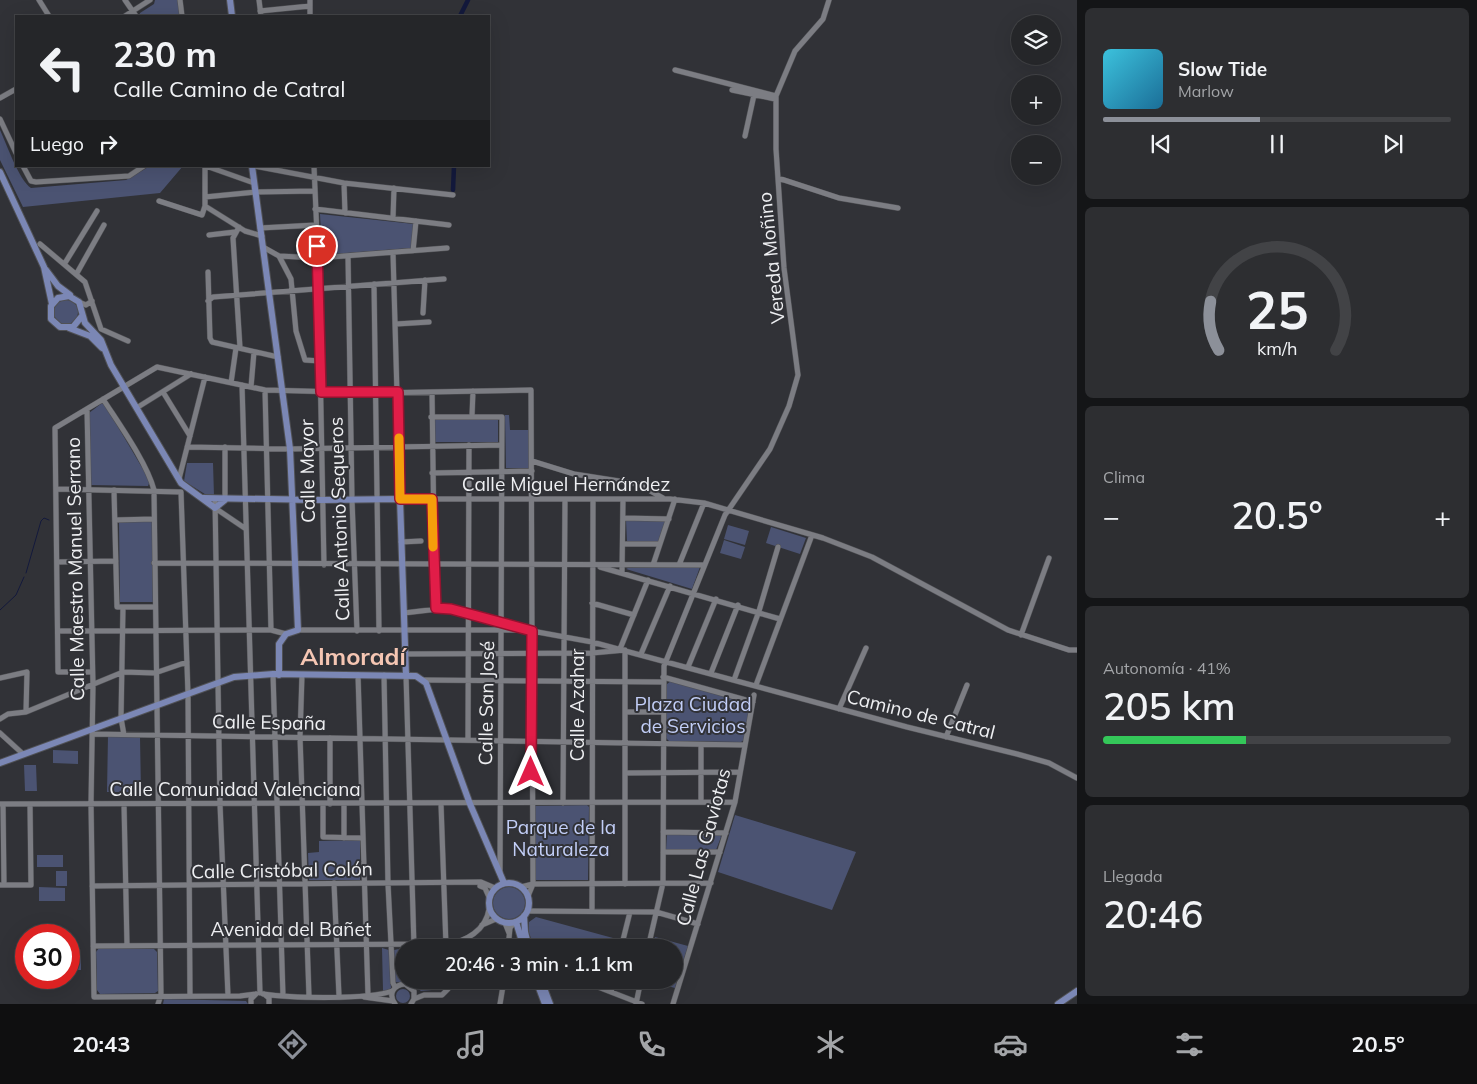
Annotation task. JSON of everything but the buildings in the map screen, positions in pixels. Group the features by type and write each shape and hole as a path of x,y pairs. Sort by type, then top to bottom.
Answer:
{"main road":[{"path":"230,0 232,15"},
{"path":"253,167 283,391 294,500 298,630 286,634 280,644 276,675"},
{"path":"0,172 44,267 58,286 79,302 87,327 101,340 124,387 138,408 183,489 203,498 215,508 225,500"},
{"path":"44,267 52,304"},
{"path":"71,296 60,297 52,304 50,310 52,321 60,328 69,328 90,336 106,353"},
{"path":"69,328 78,323 82,314"},
{"name":"Calle Miguel Hernández","path":"203,498 215,500 400,499"},
{"path":"400,499 406,675"},
{"path":"0,763 92,732 122,718 234,677 250,675 416,676 423,680 470,804 500,875 499,886 489,897 489,909 496,919 505,923 515,923 526,914"},
{"path":"496,868 499,886"},
{"path":"499,886 521,887 528,896 525,932 527,939"},
{"path":"515,923 521,939"},
{"path":"540,989 545,1004"},
{"path":"542,989 550,1004"},
{"path":"1058,1004 1077,991"}],"street":[{"path":"39,0 48,15"},
{"path":"125,0 134,14 150,0"},
{"path":"180,0 182,15"},
{"path":"259,0 261,14 310,3"},
{"name":"Vereda Moñino","path":"650,939 663,883 663,679 666,661 704,564 729,510 770,449 789,406 798,375 784,268 778,178 776,98 795,51 823,19 829,0"},
{"path":"675,70 776,98"},
{"path":"0,98 15,89"},
{"path":"732,90 776,98"},
{"path":"745,136 754,95"},
{"path":"0,119 15,151"},
{"path":"24,167 33,182 129,176 142,167"},
{"path":"159,201 202,215 205,206 206,167"},
{"path":"209,167 254,183"},
{"path":"259,167 344,183 452,195"},
{"name":"Calle Mayor","path":"314,167 318,258 324,565"},
{"path":"778,178 839,198 898,208"},
{"path":"344,183 345,212"},
{"path":"393,218 394,188"},
{"path":"205,197 256,192 315,191"},
{"path":"205,206 239,227 262,236"},
{"path":"315,209 449,225"},
{"path":"65,263 97,211"},
{"path":"413,251 416,221"},
{"path":"260,228 316,224"},
{"path":"77,273 104,225"},
{"path":"231,383 238,348 235,295 235,232 239,227"},
{"path":"209,236 235,232"},
{"path":"40,244 77,273 87,286 101,329 128,341"},
{"path":"263,247 279,256 318,258 447,248"},
{"path":"393,253 396,281 400,499"},
{"path":"279,256 290,276 296,331 305,360 320,361"},
{"name":"Calle Antonio Sequeros","path":"348,256 356,631"},
{"path":"208,272 210,338 212,342 278,357"},
{"path":"208,301 213,296 269,294 396,281 444,279"},
{"path":"423,312 424,280"},
{"path":"374,284 380,631"},
{"path":"79,302 86,305 92,300"},
{"path":"82,314 89,307 94,308"},
{"path":"396,324 429,322"},
{"path":"252,387 254,352"},
{"path":"92,672 58,672 55,428 157,367 265,390 376,393 531,390 533,499 530,630 532,653 530,804 532,884 528,896"},
{"path":"138,408 191,374"},
{"path":"179,479 205,377"},
{"path":"242,385 260,994 269,1003 272,998 280,996"},
{"path":"265,390 271,630"},
{"path":"430,417 472,416 473,391"},
{"path":"163,392 190,436"},
{"path":"432,392 430,417 433,564 436,608"},
{"path":"103,399 130,442 154,490 155,673 158,735 156,804 161,995 158,1004"},
{"name":"Calle Maestro Manuel Serrano","path":"87,409 92,672 91,804 94,997 161,995"},
{"name":"Calle San José","path":"472,416 502,417 500,875"},
{"path":"468,740 469,445"},
{"path":"187,446 290,450 322,447 502,445"},
{"path":"225,447 225,500"},
{"path":"532,461 574,474 638,484 663,499"},
{"path":"432,473 532,471"},
{"path":"56,489 183,489 189,736 190,996"},
{"path":"114,490 117,607 155,607"},
{"name":"Calle Miguel Hernández","path":"400,499 675,499 704,503 812,535 872,557 1008,630 1069,650 1077,650"},
{"path":"563,803 566,499"},
{"name":"Calle Azahar","path":"592,912 593,499"},
{"path":"622,573 624,499"},
{"path":"653,565 675,499"},
{"path":"215,500 221,736 220,804 228,996"},
{"path":"679,564 704,503"},
{"path":"215,508 246,529"},
{"path":"623,518 669,518"},
{"path":"115,520 154,519"},
{"path":"756,685 812,535"},
{"path":"401,542 421,541"},
{"path":"623,544 660,544"},
{"path":"734,680 759,611 778,547"},
{"path":"1021,635 1049,558"},
{"path":"57,562 116,561"},
{"path":"154,563 565,566 704,564"},
{"path":"592,565 759,611 780,619"},
{"path":"625,884 625,682 623,650 648,580"},
{"path":"641,654 670,586"},
{"path":"688,667 716,599"},
{"path":"592,603 634,615"},
{"path":"711,673 738,605"},
{"path":"123,607 122,718 124,735"},
{"path":"404,612 446,608 530,630"},
{"path":"58,631 271,630 286,634"},
{"path":"298,630 530,630"},
{"name":"Camino de Catral","path":"530,630 641,654 839,709 1049,764 1077,778"},
{"path":"839,709 866,648"},
{"path":"405,654 592,653 623,650"},
{"path":"0,719 8,714 26,712 123,672 155,673 187,662"},
{"path":"0,678 27,672 26,712"},
{"path":"276,675 275,737 280,996"},
{"path":"302,675 300,737 310,996"},
{"path":"358,675 365,944 370,997"},
{"path":"161,995 359,996 394,1002 388,884 384,675"},
{"path":"406,675 406,739 414,939"},
{"path":"423,680 625,682 663,679 752,702"},
{"path":"946,737 967,685"},
{"name":"Calle Las Gaviotas","path":"673,1004 735,802 754,696"},
{"path":"625,712 663,712"},
{"name":"Calle España","path":"92,732 124,735 745,745"},
{"path":"0,733 23,754"},
{"path":"330,738 330,804"},
{"path":"701,744 702,802"},
{"path":"625,773 740,772"},
{"name":"Calle Comunidad Valenciana","path":"2,804 735,802"},
{"path":"2,804 2,885 31,885 30,804"},
{"path":"124,804 127,945"},
{"path":"323,804 323,837 362,838"},
{"path":"344,804 344,838"},
{"path":"441,804 446,939"},
{"path":"663,832 726,833"},
{"path":"663,852 720,852"},
{"name":"Calle Cristóbal Colón","path":"92,886 158,887 306,883 483,883 499,886"},
{"path":"334,883 339,996"},
{"path":"521,887 532,884 710,883"},
{"path":"473,884 485,888 489,897"},
{"name":"Avenida del Bañet","path":"467,939 482,925 489,909"},
{"path":"623,939 630,912"},
{"path":"526,914 656,912 698,924"},
{"name":"Avenida del Bañet","path":"482,925 496,919"},
{"path":"505,923 509,939"},
{"path":"509,934 515,923"},
{"name":"Avenida del Bañet","path":"93,946 395,944"},
{"path":"370,997 405,984 414,991 424,995"},
{"path":"412,1001 424,995 446,993 447,989"},
{"path":"500,1004 503,989"},
{"path":"603,989 642,1004"},
{"path":"636,1003 639,989"},
{"path":"412,1001 414,991"},
{"path":"240,996 251,1003 260,994"}],"green space":[{"path":"155,0 178,0 180,15 139,15 154,4"},
{"path":"0,130 15,167 31,188 126,180 148,167 182,167 160,193 23,207 0,160"},
{"path":"320,214 414,224 411,248 322,255"},
{"path":"66,300 75,303 78,312 75,321 66,324 57,321 54,312 57,303"},
{"path":"102,403 105,405 150,481 148,486 91,485 89,413"},
{"path":"505,415 509,415 510,430 531,430 530,468 506,468"},
{"path":"434,419 498,419 498,442 435,442"},
{"path":"187,463 213,463 214,496 208,496 184,481"},
{"path":"626,520 665,520 666,522 658,543 627,542"},
{"path":"152,521 153,602 120,602 119,522"},
{"path":"728,525 749,531 745,545 724,539"},
{"path":"771,527 806,538 800,554 766,543"},
{"path":"724,540 745,547 741,559 720,553"},
{"path":"700,567 692,589 626,569 628,568"},
{"name":"Plaza Ciudad de Servicios","path":"671,681 749,704 751,706 744,740 741,742 669,741 666,738 667,684"},
{"path":"108,735 140,737 141,792 107,792"},
{"path":"53,750 78,751 78,764 53,763"},
{"path":"24,765 36,765 37,791 25,791"},
{"name":"Parque de la Naturaleza","path":"587,805 589,807 588,880 535,880 535,806"},
{"path":"735,815 856,852 832,910 718,872"},
{"path":"667,834 720,835 721,837 716,850 668,850 666,849"},
{"path":"360,840 360,880 309,880 308,853 319,852 319,841"},
{"path":"37,855 63,855 63,867 37,867"},
{"path":"56,871 67,871 67,886 56,886"},
{"path":"39,887 65,888 65,901 39,901"},
{"path":"509,887 521,891 525,903 521,915 509,919 497,915 493,903 497,891"},
{"path":"536,917 613,938 531,939 529,922"},
{"path":"683,945 688,946 683,962"},
{"path":"99,948 154,949 157,952 158,991 155,993 100,994 97,990 96,952"},
{"path":"382,948 389,950 391,988 388,991 383,991"},
{"path":"394,950 395,950 395,982"},
{"path":"400,989 406,989 410,993 410,999 406,1003 400,1003 396,999 396,993"},
{"path":"418,989 443,989 421,991"},
{"path":"164,999 246,1001 248,1004 163,1004"}],"waterway":[{"path":"460,15 468,0"},
{"path":"453,190 454,167"},
{"path":"26,573 41,521 44,518 49,520"},
{"path":"0,610 16,595 24,577"}],"slow traffic":[{"path":"399,438 400,499 432,499 433,547"}],"district":[{"name":"Almoradí","path":"353,657"}],"route":[{"path":"317,246 321,392 398,392 400,499 432,499 436,608 451,609 532,631 531,772"}]}
